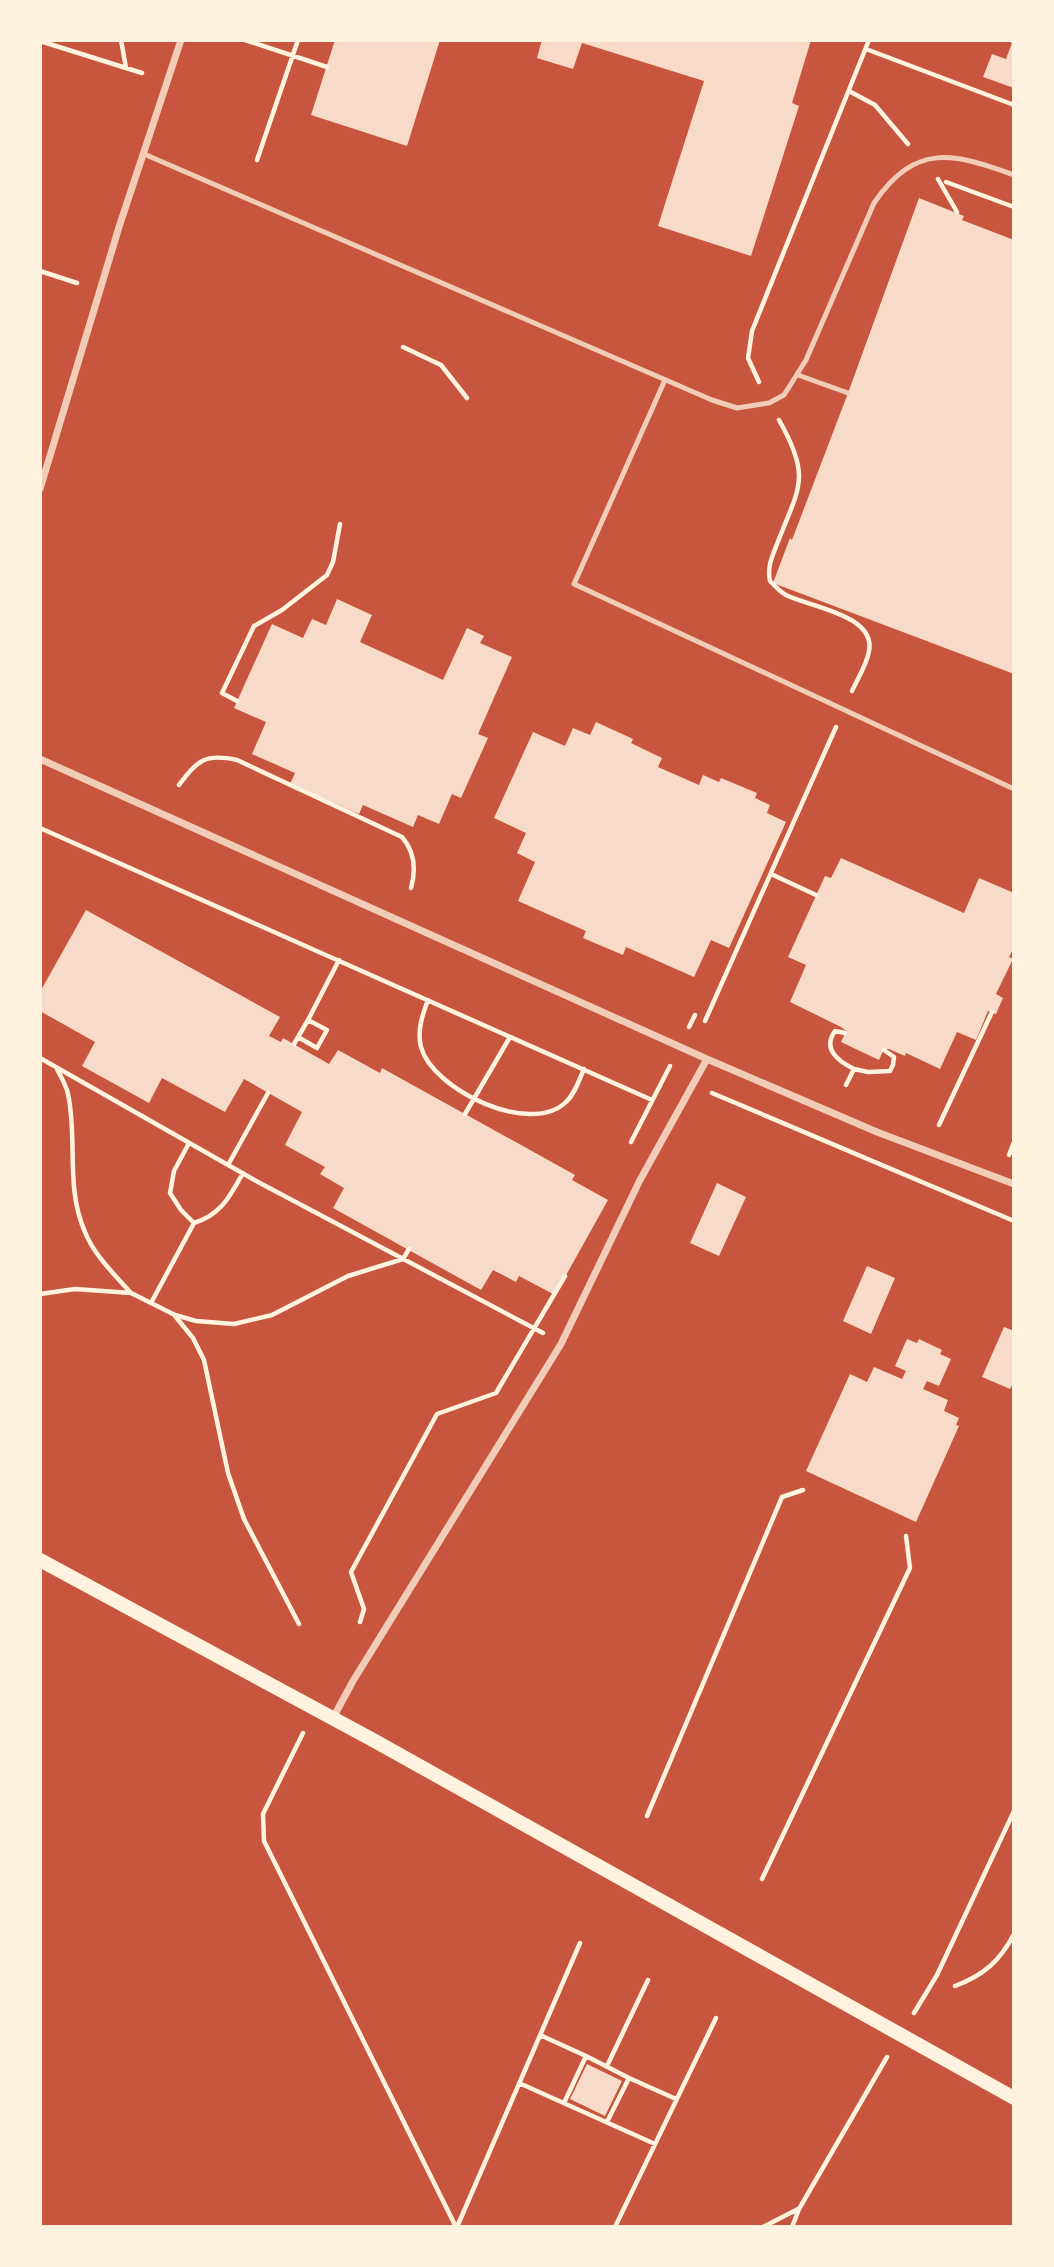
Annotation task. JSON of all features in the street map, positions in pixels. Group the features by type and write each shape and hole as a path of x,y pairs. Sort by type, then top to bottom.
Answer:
{"main road":[{"path":"40,1560 315,1708 1014,2098"}],"street":[{"path":"40,489 116,236 181,40"},
{"path":"40,759 707,1059 877,1132 1014,1184"},
{"path":"333,1718 353,1681 561,1343 640,1180 707,1059"}],"lane":[{"path":"144,154 665,380 737,408 769,403 784,396 798,376 874,203 889,181 905,169 925,160 950,157 983,164 1014,176"},
{"path":"798,376 848,393"},
{"path":"665,380 574,584 1014,789"}],"path":[{"path":"121,40 126,68"},
{"path":"245,40 327,68"},
{"path":"257,160 298,40"},
{"path":"705,1021 867,657 869,638 857,622 785,595 770,581 769,565 801,478 791,441 748,358 752,331 869,40"},
{"path":"40,41 142,72"},
{"path":"866,49 1014,105"},
{"path":"937,178 957,212"},
{"path":"40,271 77,283"},
{"path":"403,347 441,365 467,398"},
{"path":"237,701 222,693 254,626 282,610 327,575 333,562 340,524"},
{"path":"179,785 202,759 220,756 237,760 402,837 410,845 413,860 415,874 411,888"},
{"path":"40,828 652,1100"},
{"path":"771,874 816,895"},
{"path":"294,1044 339,960"},
{"path":"428,1000 419,1034 422,1050 431,1067 450,1083 475,1098 519,1115 537,1116 565,1103 575,1090 584,1069"},
{"path":"939,1125 992,1012"},
{"path":"630,1145 695,1015"},
{"path":"298,1037 317,1048 327,1030 308,1020"},
{"path":"845,1033 835,1031 830,1046 833,1054 854,1069 868,1072 890,1070 894,1057 884,1050"},
{"path":"465,1114 510,1037"},
{"path":"40,1058 228,1165 561,1343"},
{"path":"57,1067 68,1091 72,1121 74,1192 81,1222 93,1247 131,1293 150,1303 196,1321 234,1324 272,1315 348,1276 403,1259 409,1249"},
{"path":"846,1085 854,1069"},
{"path":"667,1072 694,1086 1014,1221"},
{"path":"228,1165 268,1093"},
{"path":"1009,1155 1014,1142"},
{"path":"189,1143 174,1171 170,1193 194,1223"},
{"path":"150,1303 194,1223 212,1216 225,1205 243,1173"},
{"path":"357,1632 364,1609 351,1572 437,1414 496,1393 568,1271"},
{"path":"40,1294 75,1289 131,1293"},
{"path":"175,1315 193,1338 204,1360 228,1473 244,1519 299,1624"},
{"path":"647,1816 782,1497 803,1490"},
{"path":"762,1879 910,1568 906,1536"},
{"path":"315,1708 263,1814 264,1841 456,2227"},
{"path":"792,2227 799,2208 937,1975 1014,1811"},
{"path":"956,1986 975,1978 992,1966 1005,1951 1014,1934"},
{"path":"456,2227 580,1943"},
{"path":"607,2066 648,1980"},
{"path":"615,2227 716,2018"},
{"path":"540,2035 677,2099"},
{"path":"564,2103 586,2056"},
{"path":"607,2122 629,2078"},
{"path":"519,2083 655,2144"},
{"path":"763,2227 799,2208"}],"building":[{"path":"335,40 440,40 407,146 311,115"},
{"path":"542,40 811,40 792,103 799,106 751,256 658,226 704,81 582,43 573,69 537,58"},
{"path":"1006,40 1014,40 1014,88 983,77 992,54 1006,59 1012,43"},
{"path":"919,198 964,216 962,220 1014,240 1014,674 773,583 848,393"},
{"path":"337,599 372,615 360,642 443,680 467,628 484,636 480,643 512,657 478,734 488,738 461,798 452,794 439,824 418,815 413,827 363,805 359,814 290,784 295,773 252,754 266,722 234,708 272,624 303,638 312,619 326,625"},
{"path":"596,722 633,739 631,743 662,758 658,767 699,785 703,775 719,782 721,778 757,793 755,798 770,805 767,813 786,822 729,948 711,940 694,977 626,947 623,955 583,938 586,931 518,901 535,862 517,853 526,833 494,818 533,732 565,746 573,728 590,735"},
{"path":"841,858 964,913 979,878 1014,893 1014,947 1009,957 1013,959 996,994 1003,998 996,1014 988,1011 976,1040 957,1032 940,1069 906,1053 905,1056 889,1049 884,1049 879,1060 841,1042 846,1031 841,1027 790,1002 806,965 788,957 825,876 831,878"},
{"path":"86,910 280,1017 269,1036 281,1042 283,1038 329,1064 338,1050 380,1073 382,1068 575,1175 572,1180 608,1200 555,1295 519,1276 516,1282 493,1270 481,1290 333,1208 344,1188 320,1174 325,1167 285,1145 302,1112 244,1079 225,1112 162,1078 149,1103 82,1066 95,1042 40,1011 40,992"},
{"path":"717,1183 746,1197 719,1256 690,1243"},
{"path":"867,1266 895,1278 871,1334 843,1321"},
{"path":"1004,1327 1014,1331 1014,1381 1010,1389 982,1377"},
{"path":"907,1339 917,1343 919,1339 942,1350 940,1354 951,1359 939,1386 927,1381 923,1389 948,1400 944,1411 959,1418 956,1425 959,1426 916,1522 806,1471 850,1374 867,1382 874,1367 902,1379 906,1371 895,1366"},
{"path":"587,2064 622,2081 605,2116 570,2099"}]}
